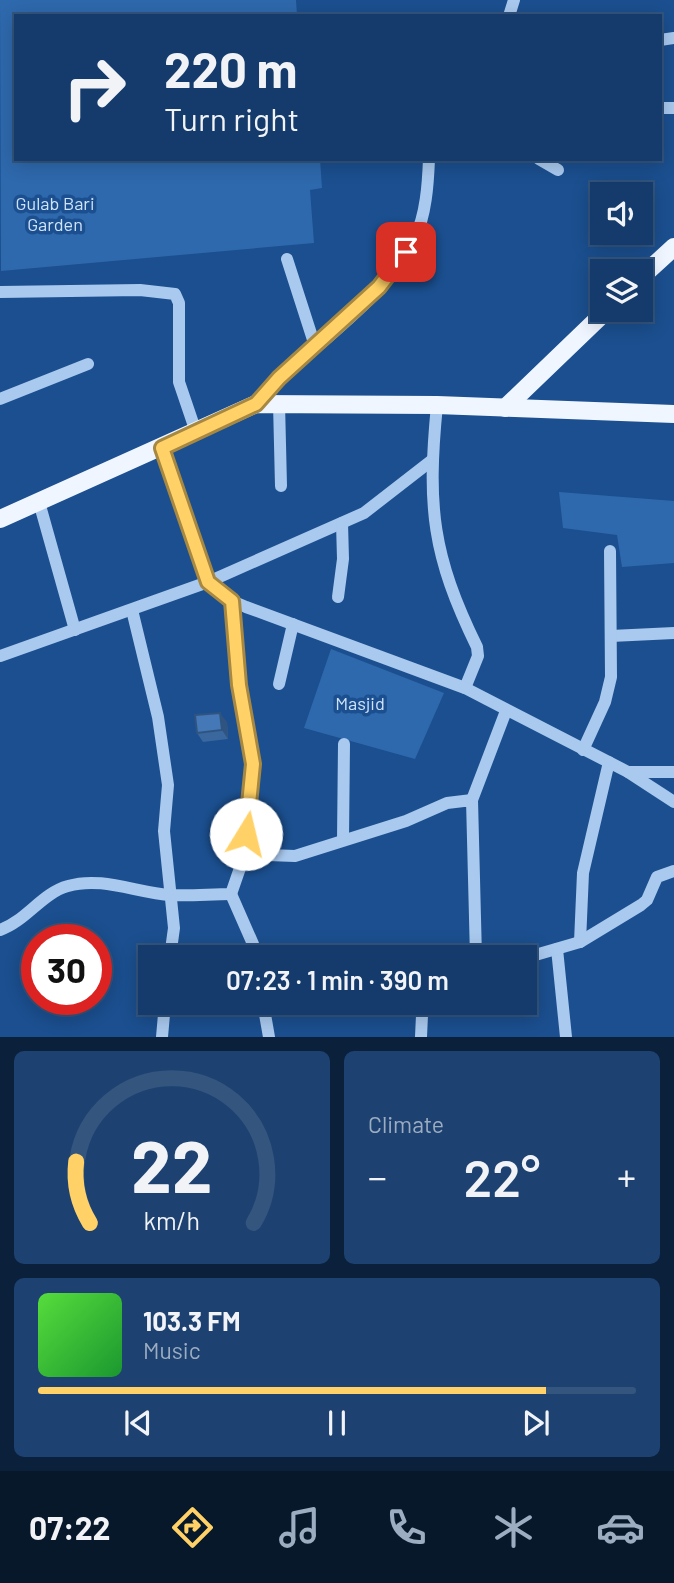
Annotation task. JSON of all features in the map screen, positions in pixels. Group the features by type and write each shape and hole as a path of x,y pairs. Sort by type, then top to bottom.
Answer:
{"main road":[{"path":"653,266 674,247"},
{"path":"505,408 595,322"},
{"path":"0,519 256,404 436,405 674,414"}],"street":[{"path":"256,404 279,378 379,287 406,252 421,217 429,161"},
{"path":"543,161 558,170"},
{"path":"287,259 315,346"},
{"path":"0,292 139,290 175,293 179,303 179,382 196,432"},
{"path":"0,399 88,364"},
{"path":"279,403 281,486"},
{"path":"436,405 431,461 434,525 440,557 478,647 478,656 465,688"},
{"path":"162,448 208,582 232,601 465,688 628,772 674,802"},
{"path":"0,656 208,582 342,523 381,502 431,461"},
{"path":"39,502 75,630"},
{"path":"338,597 343,559 342,523"},
{"path":"583,750 610,689 610,551"},
{"path":"232,601 239,685 253,764 242,854 231,894 253,945"},
{"path":"132,610 158,717 168,785 163,831 174,928 172,945"},
{"path":"279,684 293,624"},
{"path":"611,636 674,633"},
{"path":"476,945 472,800 506,711"},
{"path":"343,840 344,744"},
{"path":"580,942 583,873 609,762"},
{"path":"628,772 674,772"},
{"path":"242,854 295,856 407,821 447,803 472,800"},
{"path":"537,955 580,942 641,905 647,900 657,877 674,871"},
{"path":"0,930 15,924 68,886 108,884 170,895 231,894"},
{"path":"557,949 566,1037"},
{"path":"162,1037 164,1015"},
{"path":"265,1015 269,1037"},
{"path":"421,1037 422,1015"}],"green space":[{"name":"Gulab Bari Garden","path":"0,0 296,0 297,14 14,14 14,161 320,161 322,188 310,190 314,243 1,271"},
{"path":"559,492 674,501 674,563 622,567 617,535 563,528"},
{"name":"Masjid","path":"331,649 444,693 415,759 304,728"}],"building":[{"path":"220,713 222,730 197,733 195,715"}],"route":[{"path":"246,834 253,764 239,685 232,601 208,582 162,448 256,404 279,378 379,287 406,252"}]}
